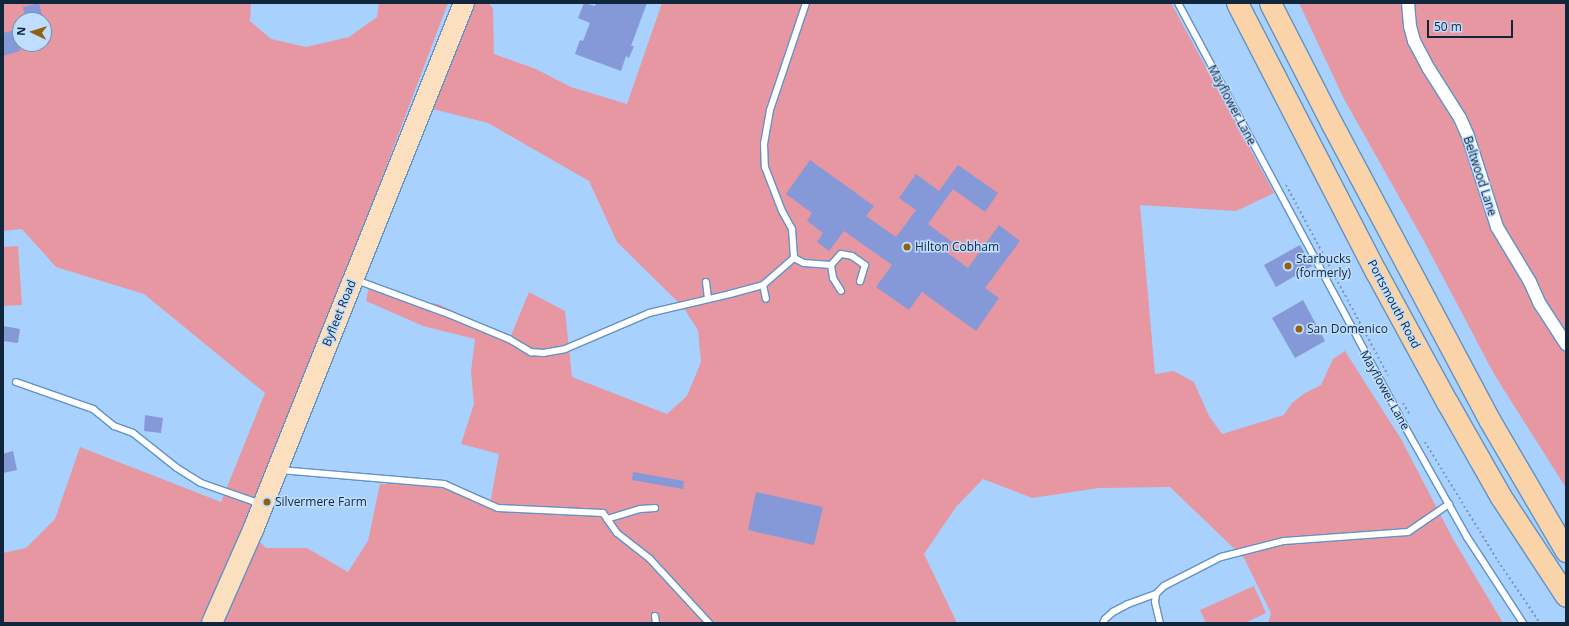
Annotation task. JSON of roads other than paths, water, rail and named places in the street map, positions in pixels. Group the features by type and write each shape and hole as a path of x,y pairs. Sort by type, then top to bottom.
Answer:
{"highway":[{"name":"Portsmouth Road","path":"1237,3 1376,272 1447,402 1501,497 1566,596"},
{"path":"1270,3 1360,178 1482,408 1566,551"}],"main road":[{"name":"Byfleet Road","path":"212,623 262,505 464,3"}],"street":[{"name":"Beltwood Lane","path":"1408,3 1410,26 1414,41 1465,130 1497,227 1530,282 1540,304 1566,344"}],"lane":[{"path":"794,258 792,229 782,211 765,167 764,143 770,110 806,3"},
{"name":"Mayflower Lane","path":"1178,3 1381,383 1467,537 1523,623"},
{"path":"831,265 841,254 852,256 865,265 860,281"},
{"path":"353,279 451,315 509,339 531,352 543,353 565,349 649,312 763,285 794,258"},
{"path":"794,258 804,263 831,265"},
{"path":"831,265 833,278 841,291"},
{"path":"706,282 708,299"},
{"path":"763,285 766,298"},
{"path":"16,382 93,409 114,426 133,433 177,468 202,483 262,505"},
{"path":"276,470 444,484 498,508 603,513 617,533 650,559 709,623"},
{"path":"1103,623 1109,616 1128,604 1156,594 1164,586 1221,557 1284,541 1408,532 1449,504"},
{"path":"608,519 640,509 655,508"},
{"path":"1156,594 1155,602 1160,623"}],"place":[{"name":"Hilton Cobham","path":"907,247"},
{"name":"Starbucks (formerly)","path":"1288,266"},
{"name":"San Domenico","path":"1299,329"},
{"name":"Silvermere Farm","path":"267,502"}]}
